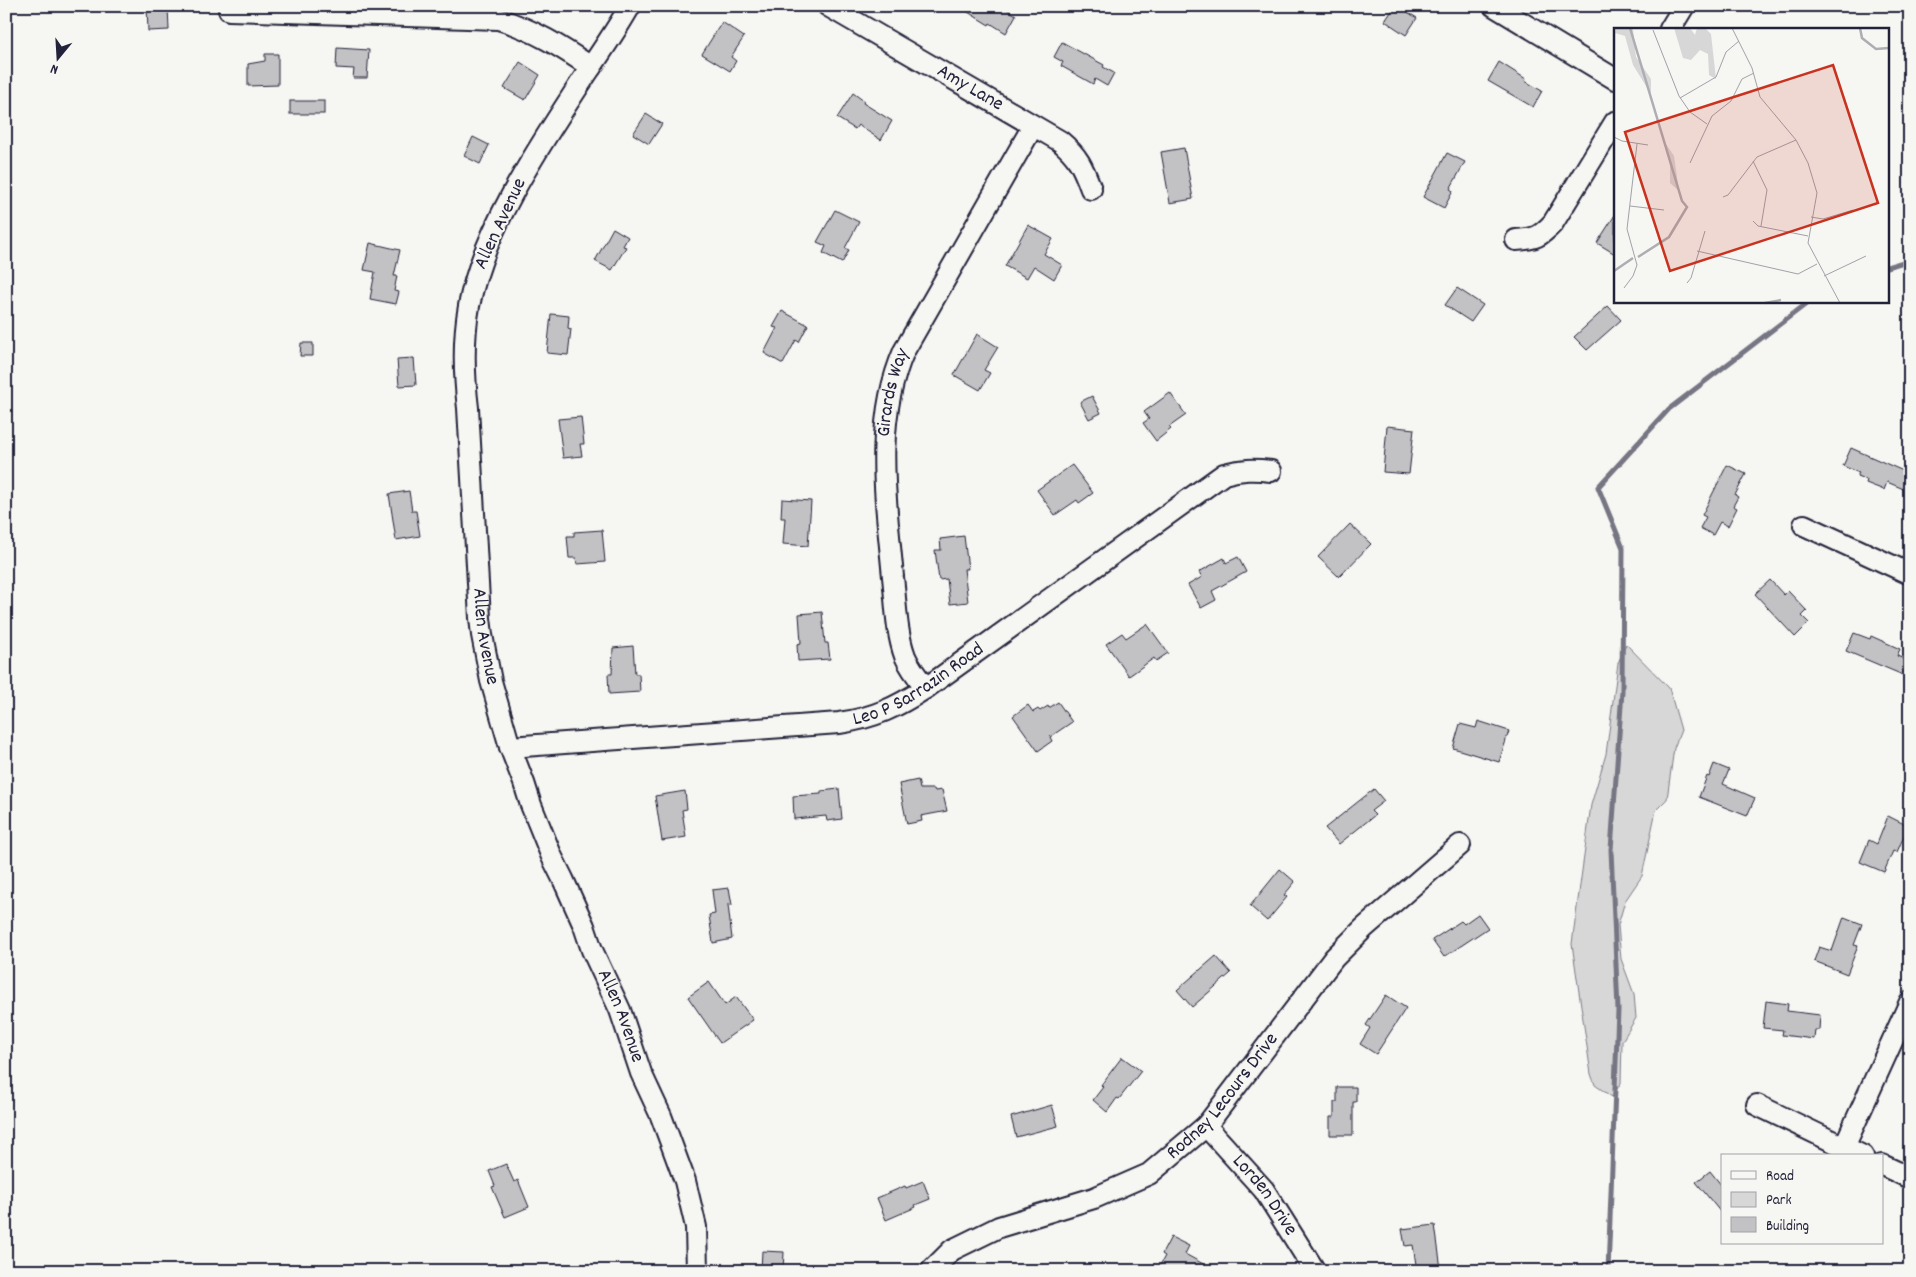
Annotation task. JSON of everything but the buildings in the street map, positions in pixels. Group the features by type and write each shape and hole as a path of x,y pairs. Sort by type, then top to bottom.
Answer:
{"street":[{"name":"Allen Avenue","path":"630,6 533,158 491,236 469,306 465,335 466,391 482,635 491,681 510,747 552,857 620,1010 641,1073 661,1116 685,1181 696,1227 697,1271"},
{"name":"Amy Lane","path":"828,6 1060,141 1074,153 1083,167 1091,189"},
{"path":"1494,6 1614,78"},
{"path":"1671,28 1684,6"},
{"path":"229,10 498,19 544,36 591,67"},
{"path":"1516,240 1532,239 1544,233 1553,223 1614,124"},
{"name":"Girards Way","path":"926,688 912,670 905,654 897,615 885,478 884,432 886,408 892,384 904,351 1033,126"},
{"name":"Leo P Sarrazin Road","path":"510,747 862,720 883,712 926,688 1224,474 1255,469 1271,471"},
{"path":"1804,525 1910,574"},
{"name":"Rodney Lecours Drive","path":"931,1271 952,1250 999,1227 1094,1198 1149,1174 1206,1126 1334,958 1364,928 1460,845"},
{"path":"1844,1146 1910,1002"},
{"path":"1757,1105 1859,1154"},
{"name":"Lorden Drive","path":"1206,1126 1264,1190 1316,1271"},
{"path":"1884,1166 1910,1178"}],"green space":[{"path":"1626,644 1669,688 1681,730 1674,748 1667,799 1656,810 1642,876 1625,901 1618,925 1621,959 1634,994 1636,1018 1622,1041 1621,1083 1612,1097 1595,1085 1591,1074 1572,944 1591,805 1606,754 1618,663"}],"waterway":[{"path":"1888,267 1910,260"},
{"path":"1608,1271 1618,1010 1611,850 1622,691 1623,548 1598,487 1669,409 1809,302"}]}
